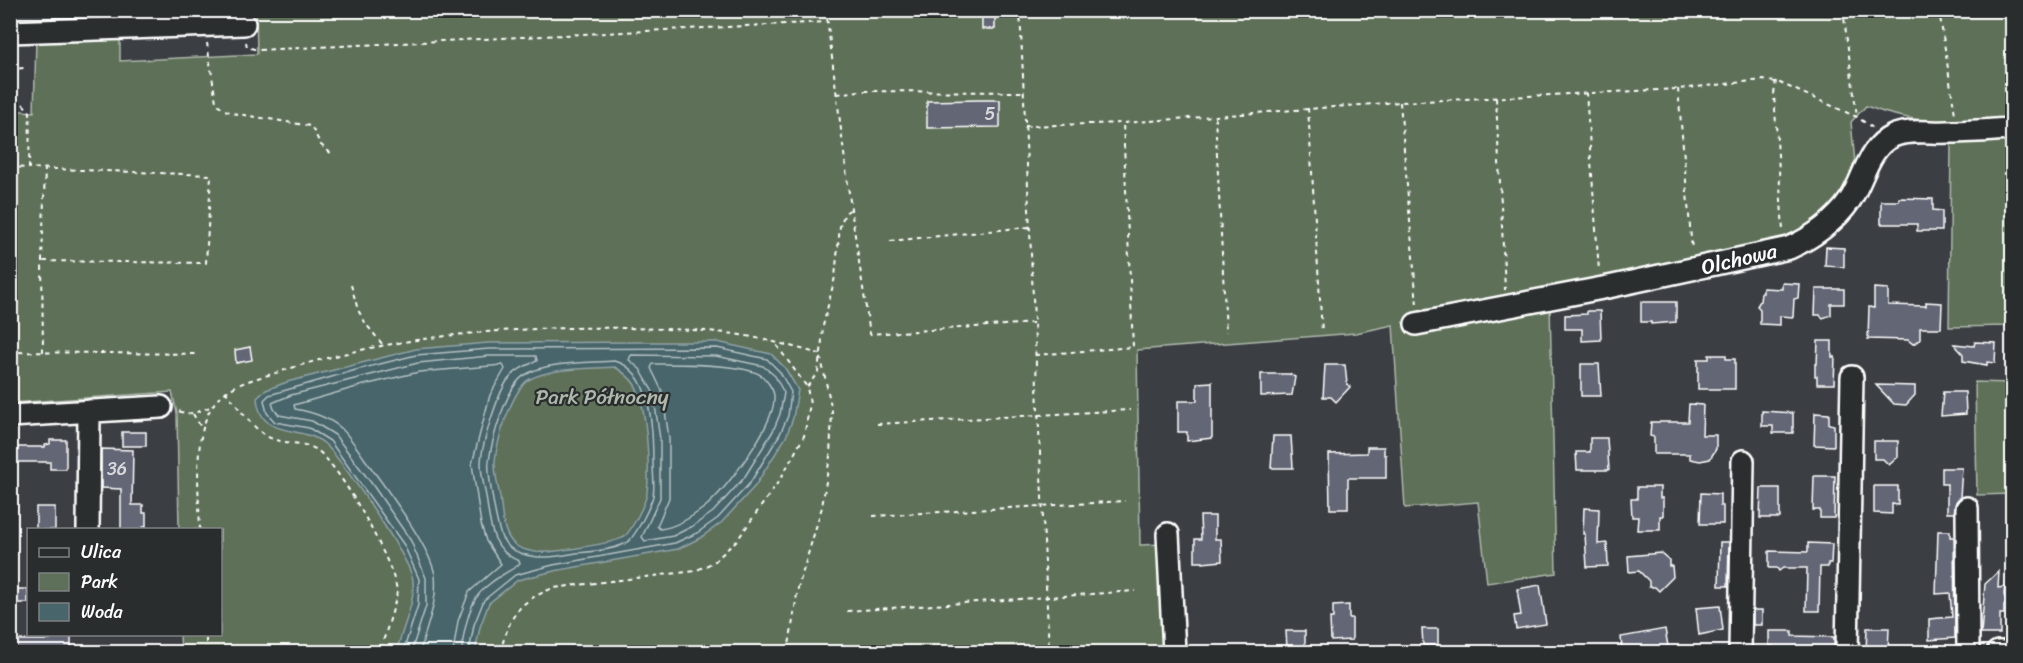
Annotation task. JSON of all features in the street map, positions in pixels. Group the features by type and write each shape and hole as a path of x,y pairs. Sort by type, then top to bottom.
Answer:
{"street":[{"path":"10,32 244,24"},
{"path":"1887,139 1906,132 2013,129"},
{"name":"Olchowa","path":"1417,323 1600,289 1720,264 1797,244 1825,226 1848,203 1870,159 1887,139"},
{"path":"1847,652 1852,377"},
{"path":"10,416 161,407"},
{"path":"88,528 89,411"},
{"path":"1740,652 1743,461"},
{"path":"1967,508 1968,652"},
{"path":"1168,534 1174,652"},
{"path":"1998,652 2013,652"}],"path":[{"path":"826,10 851,209 870,334 1034,323"},
{"path":"1020,10 1048,652"},
{"path":"1843,10 1857,117"},
{"path":"1939,10 1956,132"},
{"path":"244,24 247,47 258,50 828,22"},
{"path":"209,57 216,102 223,109 232,113 311,126 321,145 334,156"},
{"path":"10,69 24,68"},
{"path":"1025,126 1123,123 1308,108 1678,88 1762,80 1776,81 1857,117 1887,139"},
{"path":"1776,81 1774,94 1783,236"},
{"path":"1678,88 1692,258"},
{"path":"836,94 859,91 1023,92"},
{"path":"1586,93 1600,289"},
{"path":"1496,98 1506,294"},
{"path":"1400,102 1417,323"},
{"path":"23,104 30,112 29,168"},
{"path":"1308,108 1322,332"},
{"path":"1215,116 1226,332"},
{"path":"1035,355 1133,347 1123,123"},
{"path":"10,167 211,176 206,263 42,261"},
{"path":"43,352 42,261 45,168"},
{"path":"807,387 818,372 824,326 835,277 840,226 845,213 851,209"},
{"path":"890,241 1029,227"},
{"path":"351,285 358,310 383,345"},
{"path":"200,528 198,481 202,429 213,405 225,391 297,366 418,339 570,327 727,333 820,354"},
{"path":"501,652 507,630 520,607 532,597 553,588 694,571 714,562 738,539 781,478 804,436 810,404 807,387 775,343"},
{"path":"10,352 199,354"},
{"path":"788,652 798,588 822,507 830,456 832,411 820,354"},
{"path":"225,391 256,427 270,439 315,449 333,464 383,550 393,573 397,594 380,652"},
{"path":"161,407 193,414 213,405"},
{"path":"877,424 1130,410"},
{"path":"193,414 202,429"},
{"path":"873,516 1125,501"},
{"path":"847,611 1135,591"},
{"path":"206,636 206,652"}],"green space":[{"name":"Park Północny","path":"256,10 2012,11 2012,120 1938,122 1903,117 1866,106 1851,122 1856,172 1848,187 1824,216 1793,236 1550,304 1556,573 1487,583 1478,502 1405,508 1393,325 1356,333 1137,350 1140,545 1163,544 1169,652 181,652 180,636 222,636 222,528 179,528 177,413 172,392 11,403 11,110 34,112 36,40 120,32 120,61 257,54"},
{"path":"2012,137 2012,344 2011,326 1949,327 1951,141"},
{"path":"1975,382 2012,383 2012,494 1977,495"}],"water":[{"path":"717,342 771,354 785,368 798,390 793,418 786,437 755,486 722,522 700,538 678,549 554,571 518,580 489,603 480,627 475,652 397,652 412,600 413,581 410,570 361,490 327,446 317,439 284,430 266,421 260,412 257,398 266,390 287,382 416,349 488,343","holes":["615,367 635,385 642,407 647,438 647,493 635,522 624,537 595,545 542,552 533,552 518,547 510,539 505,528 495,465 501,432 517,393 530,379 550,372"]}],"building":[{"path":"995,10 995,29 982,29 982,11"},
{"path":"1000,100 1000,127 927,128 927,101"},
{"path":"1899,198 1933,199 1933,210 1942,211 1942,231 1917,231 1917,224 1881,224 1881,201 1899,201"},
{"path":"1826,247 1844,248 1844,267 1825,266"},
{"path":"1782,283 1799,284 1798,298 1794,299 1793,317 1780,316 1780,325 1760,324 1760,309 1757,306 1763,288 1782,289"},
{"path":"1874,288 1888,289 1888,305 1926,306 1926,302 1942,303 1941,328 1920,328 1920,340 1913,344 1908,340 1868,339 1869,307 1874,308"},
{"path":"1816,289 1844,289 1844,304 1831,304 1831,315 1823,318 1815,315"},
{"path":"1641,302 1676,302 1676,322 1651,324 1651,322 1641,322"},
{"path":"1587,311 1600,311 1601,340 1582,341 1582,329 1565,329 1565,315 1587,314"},
{"path":"1818,341 1832,341 1832,357 1835,357 1834,384 1817,384 1815,364 1817,364"},
{"path":"1975,342 1996,343 1995,363 1987,362 1987,365 1963,361 1963,354 1954,344 1974,346"},
{"path":"250,347 252,360 236,363 235,350"},
{"path":"1709,355 1726,355 1726,359 1735,359 1735,389 1698,389 1698,359 1709,359"},
{"path":"1581,364 1599,364 1601,396 1581,396"},
{"path":"1325,365 1345,365 1347,384 1350,387 1336,402 1331,397 1323,397"},
{"path":"1261,374 1289,374 1295,377 1292,395 1261,396"},
{"path":"1212,382 1212,438 1187,441 1187,432 1178,432 1178,401 1197,401 1197,383"},
{"path":"1876,385 1915,386 1915,395 1906,405 1894,404"},
{"path":"1943,392 1965,392 1966,414 1941,416"},
{"path":"1689,404 1703,405 1702,435 1716,435 1716,449 1710,459 1700,461 1690,459 1690,454 1654,454 1654,437 1650,436 1651,422 1688,422"},
{"path":"1762,411 1793,413 1793,433 1773,433 1773,426 1762,426"},
{"path":"1815,413 1829,414 1829,424 1834,425 1834,446 1814,445"},
{"path":"122,432 146,432 146,446 122,446"},
{"path":"1273,436 1291,436 1293,468 1271,468"},
{"path":"1590,438 1607,438 1609,470 1577,470 1576,452 1590,452"},
{"path":"50,440 66,440 66,469 50,469 50,462 10,462 10,447 45,447 50,444"},
{"path":"1874,441 1898,441 1898,457 1889,465 1883,459 1874,459"},
{"path":"1367,447 1384,447 1386,478 1348,478 1348,509 1330,509 1329,454 1367,453"},
{"path":"101,449 133,450 132,505 143,505 143,513 146,513 146,527 121,528 121,489 101,488"},
{"path":"1942,468 1962,468 1960,497 1956,502 1954,513 1947,513 1947,484 1942,484"},
{"path":"1814,476 1835,476 1834,518 1820,518 1820,510 1813,510"},
{"path":"1874,486 1898,486 1898,505 1892,504 1892,514 1874,513"},
{"path":"1637,487 1660,487 1660,498 1663,498 1663,516 1660,516 1660,530 1637,530 1638,517 1632,517 1631,499 1637,499"},
{"path":"1761,488 1780,488 1780,518 1760,518"},
{"path":"1701,493 1720,494 1723,524 1700,524"},
{"path":"36,507 55,507 55,528 36,528"},
{"path":"1584,508 1599,509 1598,544 1607,543 1608,566 1587,567 1585,534 1583,534"},
{"path":"1200,516 1215,516 1215,539 1221,539 1222,561 1195,562 1195,539 1201,539"},
{"path":"1938,531 1950,531 1950,537 1954,537 1955,638 1929,640 1929,619 1952,617 1950,593 1936,594"},
{"path":"1720,542 1729,542 1728,586 1719,586"},
{"path":"1808,543 1832,544 1831,563 1828,563 1828,567 1820,567 1819,611 1806,611 1807,568 1783,568 1779,571 1777,568 1769,568 1769,551 1808,552"},
{"path":"1661,553 1669,560 1669,566 1672,566 1673,577 1659,591 1655,587 1649,587 1649,581 1639,571 1629,572 1628,556"},
{"path":"1999,571 1998,588 2005,587 2004,595 2007,602 2004,606 2004,614 2000,614 2000,634 1981,634 1985,584"},
{"path":"1540,585 1546,624 1516,629 1514,616 1521,615 1517,589"},
{"path":"16,589 27,589 27,603 16,603"},
{"path":"1349,605 1349,618 1352,618 1352,640 1331,641 1330,618 1333,618 1333,606"},
{"path":"1720,606 1723,630 1699,635 1696,608"},
{"path":"1753,610 1762,610 1762,625 1753,625"},
{"path":"1867,628 1889,628 1888,652 1866,652"},
{"path":"1422,629 1438,629 1438,645 1423,645"},
{"path":"1665,629 1669,652 1645,652 1645,648 1622,649 1621,637"},
{"path":"1286,631 1305,631 1305,649 1287,649"},
{"path":"1769,631 1792,631 1792,636 1834,637 1834,652 1773,651 1773,646 1769,646"},
{"path":"50,636 71,636 71,652 10,652 10,640 50,640"}]}
